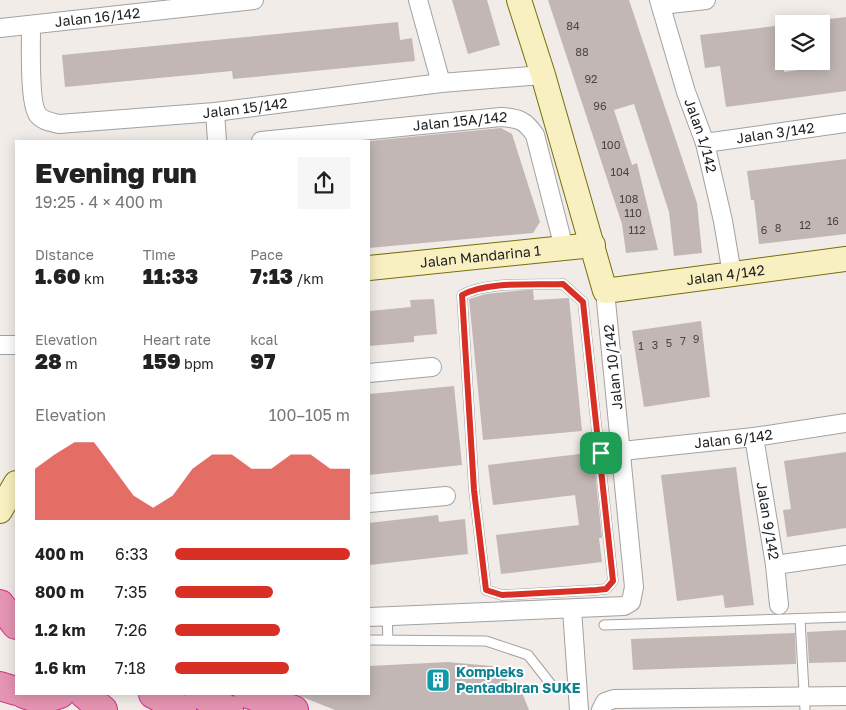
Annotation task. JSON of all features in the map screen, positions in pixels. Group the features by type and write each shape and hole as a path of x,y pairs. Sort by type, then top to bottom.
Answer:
{"highway":[{"path":"0,587 15,594"},
{"path":"0,605 15,614"},
{"path":"0,605 15,624"},
{"path":"0,686 15,691"},
{"path":"27,695 42,700 57,695"},
{"path":"85,695 103,710"},
{"path":"155,695 182,710"},
{"path":"202,695 229,710"},
{"path":"251,695 294,710"}],"street":[{"name":"Jalan 16/142","path":"0,28 254,0"},
{"path":"418,0 441,83"},
{"name":"Jalan 10/142","path":"370,617 572,610 624,606 631,602 634,596 622,451 605,291 544,75 519,0"},
{"path":"660,3 706,0"},
{"name":"Jalan 1/142","path":"660,3 686,92 705,143 723,221 732,274"},
{"name":"Jalan 15/142","path":"31,26 33,101 37,114 44,121 59,124 215,112 441,83 544,75"},
{"path":"215,112 217,140"},
{"name":"Jalan 15A/142","path":"271,140 500,117 516,118 527,124 535,135 564,248"},
{"name":"Jalan 3/142","path":"705,143 846,123"},
{"name":"Jalan Mandarina 1","path":"370,268 593,246"},
{"name":"Jalan 4/142","path":"605,291 846,259"},
{"path":"0,345 15,345"},
{"path":"370,373 432,367"},
{"name":"Jalan 6/142","path":"622,451 754,437 846,423"},
{"name":"Jalan 9/142","path":"754,437 775,565 779,605"},
{"path":"7,511 15,486"},
{"path":"370,503 446,496"},
{"path":"775,565 846,555"},
{"path":"572,610 579,710"},
{"path":"0,686 26,710"},
{"path":"608,705 804,704 846,696"}],"lane":[{"path":"563,284 583,302 601,453 613,581 606,589 596,590 502,595 486,590 474,490 462,295 472,290 485,288 563,284"},
{"path":"601,453 622,451"},
{"path":"387,616 388,640"},
{"path":"604,625 846,617"},
{"path":"800,618 804,704"},
{"path":"370,640 486,641 528,655 550,683"}],"building":[{"path":"452,0 487,0 500,45 468,54"},
{"path":"548,0 629,0 697,203 702,253 674,256 669,212 634,104 614,110 632,165 637,163 658,250 626,253 622,224"},
{"path":"846,17 846,91 726,107 720,66 705,68 700,35 775,26 775,70 784,70 784,72 830,70 830,19"},
{"path":"398,22 400,40 412,38 415,61 233,79 232,71 65,87 62,55"},
{"path":"501,128 512,134 540,222 533,233 370,248 370,141"},
{"path":"846,159 846,234 759,244 754,200 751,200 747,171"},
{"path":"533,290 534,300 569,298 582,431 483,440 469,299 486,294"},
{"path":"434,299 437,334 414,336 414,342 370,346 370,311 411,307 410,300"},
{"path":"701,321 710,397 644,407 632,331"},
{"path":"454,386 462,465 370,475 370,394"},
{"path":"846,452 846,528 787,537 783,510 791,509 784,461"},
{"path":"588,453 591,472 595,471 602,538 599,538 602,562 501,574 496,535 579,525 575,495 493,505 488,465"},
{"path":"736,467 754,605 725,608 723,595 677,601 661,475"},
{"path":"438,515 439,522 465,519 468,554 370,565 370,523"},
{"path":"846,630 846,662 809,663 807,632"},
{"path":"795,633 796,664 633,670 631,639"},
{"name":"Kompleks Pentadbiran SUKE","path":"448,662 492,666 523,695 529,710 335,710 298,695 370,695 370,666"}],"place":[{"name":"Kompleks Pentadbiran SUKE","path":"438,680"}],"route":[{"path":"563,284 583,302 601,453 613,581 606,589 596,590 502,595 490,593 486,590 474,490 462,295 472,290 485,288 563,284"}]}
